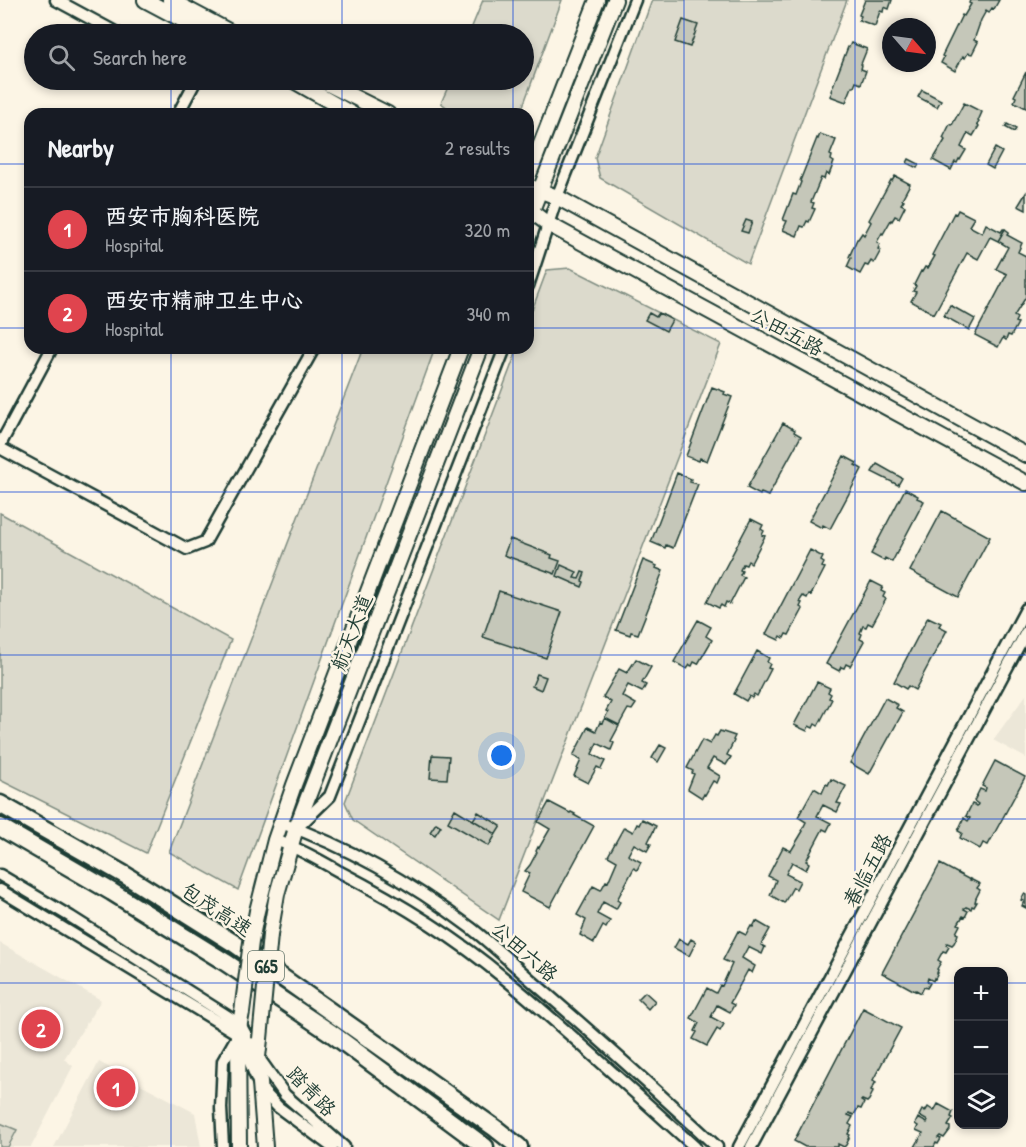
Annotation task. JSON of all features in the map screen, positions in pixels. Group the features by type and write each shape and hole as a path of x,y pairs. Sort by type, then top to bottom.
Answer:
{"highway":[{"name":"包茂高速","path":"0,804 125,875 235,944 519,1147"},
{"name":"包茂高速","path":"0,827 112,892 225,962 331,1033 485,1147"}],"main road":[{"path":"145,0 190,24"},
{"path":"170,0 215,24"},
{"path":"534,162 597,0"},
{"path":"534,186 615,0"},
{"path":"310,90 341,108"},
{"path":"340,90 376,108"},
{"name":"公田五路","path":"534,188 557,197 1026,455"},
{"name":"公田五路","path":"534,217 1026,483"},
{"name":"航天大道","path":"240,1147 240,1024 251,942 275,840 459,354"},
{"name":"航天大道","path":"265,1147 258,1057 270,935 278,894 297,828 479,354"}],"street":[{"path":"56,0 100,24"},
{"path":"534,270 557,197 635,0"},
{"path":"181,108 191,90"},
{"path":"49,354 0,447 187,549 205,542 311,354"},
{"path":"297,828 330,796 503,354"},
{"name":"春临五路","path":"739,1147 1026,609"},
{"name":"春临五路","path":"751,1147 1026,632"},
{"name":"公田六路","path":"281,822 342,848 392,875 474,930 717,1147"},
{"name":"公田六路","path":"275,840 381,893 469,951 503,977 695,1147"},
{"path":"0,875 240,1024 261,1089"},
{"path":"0,890 240,1024"},
{"path":"223,1147 222,1061 240,1024"},
{"name":"踏青路","path":"240,1024 258,1057 285,1095 344,1147"},
{"name":"踏青路","path":"261,1089 278,1107 332,1147"}],"shaded area":[{"path":"483,0 562,0 534,76 534,24 473,24"},
{"path":"652,0 847,0 748,264 600,178 595,158"},
{"path":"447,90 529,90 522,108 448,108 441,103"},
{"path":"570,268 721,344 499,920 353,820 345,802 516,354 534,354 534,305 547,270"},
{"path":"361,354 433,354 238,890 169,852"},
{"path":"0,513 231,640 146,853 0,780"},
{"path":"1026,695 1026,758 993,740"},
{"path":"0,943 101,1000 64,1059 73,1066 31,1147 0,1147"},
{"path":"99,1062 195,1113 201,1147 54,1147"},
{"path":"0,1123 17,1130 8,1147 0,1147"}],"building":[{"path":"865,0 892,0 889,9 884,7 883,12 880,11 875,26 859,20"},
{"path":"970,0 999,0 994,9 992,8 989,13 986,11 981,20 974,40 978,42 972,54 968,53 965,58 963,56 955,71 941,63 944,57 942,56 962,15 964,16 971,4"},
{"path":"683,20 698,25 690,47 675,42"},
{"path":"851,43 867,49 861,64 861,69 866,71 861,84 856,82 852,87 846,102 830,96"},
{"path":"1026,72 1026,108 1014,102 1016,97 1014,96"},
{"path":"922,90 941,100 937,107 918,97"},
{"path":"964,103 982,112 977,125 979,126 973,136 968,133 961,147 966,150 951,170 933,160 945,140 943,138 950,124 952,125"},
{"path":"1007,124 1016,129 1014,132 1005,127"},
{"path":"820,134 836,140 830,155 834,162 829,175 826,173 824,179 821,178 811,202 814,203 812,208 815,209 809,222 807,221 804,227 801,226 797,236 783,230 787,221 783,220 793,194 796,195"},
{"path":"995,148 1002,152 993,169 986,165"},
{"path":"909,159 919,164 917,168 907,163"},
{"path":"895,176 910,184 902,199 904,200 901,204 905,206 899,218 895,216 891,220 877,242 880,244 878,249 881,250 874,263 871,261 868,266 865,265 860,274 847,267 851,258 849,257 857,239 862,233 864,235 871,222 869,220"},
{"path":"1026,193 1026,210 1018,206"},
{"path":"958,210 974,218 969,226 982,233 986,224 1001,232 1005,229 998,241 990,237 978,259 967,253 934,314 911,301 916,292 913,291 916,286 914,285 921,271 925,267 928,268 935,256 932,255 954,213 956,214"},
{"path":"746,220 752,222 748,233 741,231"},
{"path":"1005,229 1009,232 1007,235 1022,243 1018,252 1026,256 1026,297 1014,316 1017,318 1015,322 1018,323 1011,336 1008,335 1006,340 1003,338 998,347 975,335 1007,274 996,269 1008,247 998,241"},
{"path":"950,305 975,319 969,330 944,316"},
{"path":"649,313 656,317 659,313 672,320 666,331 645,320"},
{"path":"712,387 732,397 707,461 700,458 699,461 686,456"},
{"path":"783,423 801,436 768,496 761,493 760,495 747,488"},
{"path":"844,456 857,463 855,465 862,469 830,529 823,525 822,528 809,521"},
{"path":"877,464 902,478 898,485 872,472"},
{"path":"677,473 691,479 690,482 698,484 673,548 666,545 665,548 651,542"},
{"path":"905,489 924,501 892,562 885,558 884,561 871,554"},
{"path":"942,511 990,537 958,597 910,571"},
{"path":"751,519 763,525 762,535 765,536 751,563 748,561 746,565 743,564 740,575 744,577 730,604 726,602 724,607 721,605 719,608 707,602"},
{"path":"510,539 552,555 551,558 560,561 555,574 504,555"},
{"path":"810,550 823,557 822,567 825,568 811,595 809,594 807,598 803,596 799,602 802,603 800,607 803,609 789,635 786,634 784,638 781,636 779,640 766,634"},
{"path":"643,560 663,571 638,634 631,632 630,635 616,630"},
{"path":"561,565 577,572 574,578 579,579 582,572 585,573 582,587 557,576"},
{"path":"871,581 883,587 881,591 885,593 883,597 886,599 872,625 868,623 866,627 863,626 860,639 864,641 850,666 846,664 839,671 826,664"},
{"path":"499,591 562,612 546,658 483,637"},
{"path":"928,617 941,623 939,626 947,630 915,690 908,686 906,689 894,682"},
{"path":"698,620 711,627 706,636 712,640 698,664 694,662 687,669 674,662"},
{"path":"757,651 769,658 768,668 771,669 757,696 754,694 752,698 749,696 746,701 734,694"},
{"path":"636,659 651,667 642,683 646,685 642,692 628,685 622,696 636,704 632,710 628,709 619,725 605,718 611,702 603,697 619,669 627,673"},
{"path":"537,674 546,677 541,690 532,686"},
{"path":"817,682 830,688 829,698 832,699 818,726 815,724 813,728 809,726 807,731 794,725"},
{"path":"885,698 898,705 896,708 903,712 869,774 850,763"},
{"path":"605,718 619,726 611,741 614,743 611,750 597,743 592,754 605,761 601,769 597,767 588,783 574,776 581,760 573,756 588,727 596,731 600,722 602,723"},
{"path":"720,731 735,736 727,755 731,757 726,765 713,758 707,768 720,776 717,783 713,781 702,798 688,789 694,774 687,768 702,740 710,744"},
{"path":"660,745 666,748 658,762 652,758"},
{"path":"432,755 449,756 447,779 430,778"},
{"path":"995,761 1025,777 988,845 983,843 980,849 960,838 962,833 958,831 964,818 968,821 970,818 966,816 972,804 977,806 978,804 974,801 980,789 985,791 986,788 982,786"},
{"path":"831,779 846,786 837,803 841,804 837,812 823,805 817,816 831,823 827,831 823,829 806,861 809,863 806,870 792,862 786,874 800,881 796,889 793,887 784,903 770,895 776,880 768,876 783,847 791,851 803,831 806,822 798,817 814,788 822,793"},
{"path":"549,802 594,826 550,907 521,892 530,873 525,871 550,829 538,822"},
{"path":"455,809 496,834 489,846 448,822"},
{"path":"478,812 501,826 496,834 473,820"},
{"path":"642,819 656,826 648,842 651,844 647,851 634,844 628,855 641,862 637,870 634,868 617,900 620,902 616,909 603,902 597,914 610,921 606,928 603,926 594,943 580,935 586,920 577,915 593,886 601,890 606,881 608,882 617,861 608,856 624,827 633,832"},
{"path":"436,823 441,826 435,835 430,832"},
{"path":"940,864 980,884 977,888 980,890 974,907 964,909 968,911 958,924 960,925 954,943 952,945 947,943 949,947 946,952 943,951 938,960 941,962 935,979 933,981 928,978 927,981 930,983 921,993 882,973"},
{"path":"1024,894 1026,895 1026,908 1022,906 1024,901 1021,900"},
{"path":"756,921 770,929 761,945 765,947 762,954 748,947 742,958 755,966 752,973 748,970 730,1003 734,1005 730,1012 717,1005 711,1017 724,1024 720,1031 717,1029 707,1046 693,1039 699,1023 691,1018 707,988 716,993 720,985 722,986 732,964 723,960 738,931 746,935"},
{"path":"679,939 688,944 691,939 696,942 689,956 674,948"},
{"path":"645,992 655,1001 648,1009 638,999"},
{"path":"863,1008 901,1028 873,1080 876,1082 869,1100 867,1102 862,1100 864,1103 861,1109 858,1108 854,1115 849,1113 848,1115 853,1117 849,1124 852,1126 846,1145 844,1147 838,1144 838,1147 805,1147 794,1141"},
{"path":"938,1104 953,1112 951,1117 953,1118 948,1126 950,1130 944,1138 940,1136 938,1138 941,1139 934,1147 915,1147 923,1133 916,1130 918,1126 915,1124 918,1118 927,1123 928,1121 919,1116 922,1110 925,1112 928,1107 934,1111"}],"place":[{"name":"西安市精神卫生中心","path":"41,1029"},
{"name":"西安市胸科医院","path":"116,1088"}]}
